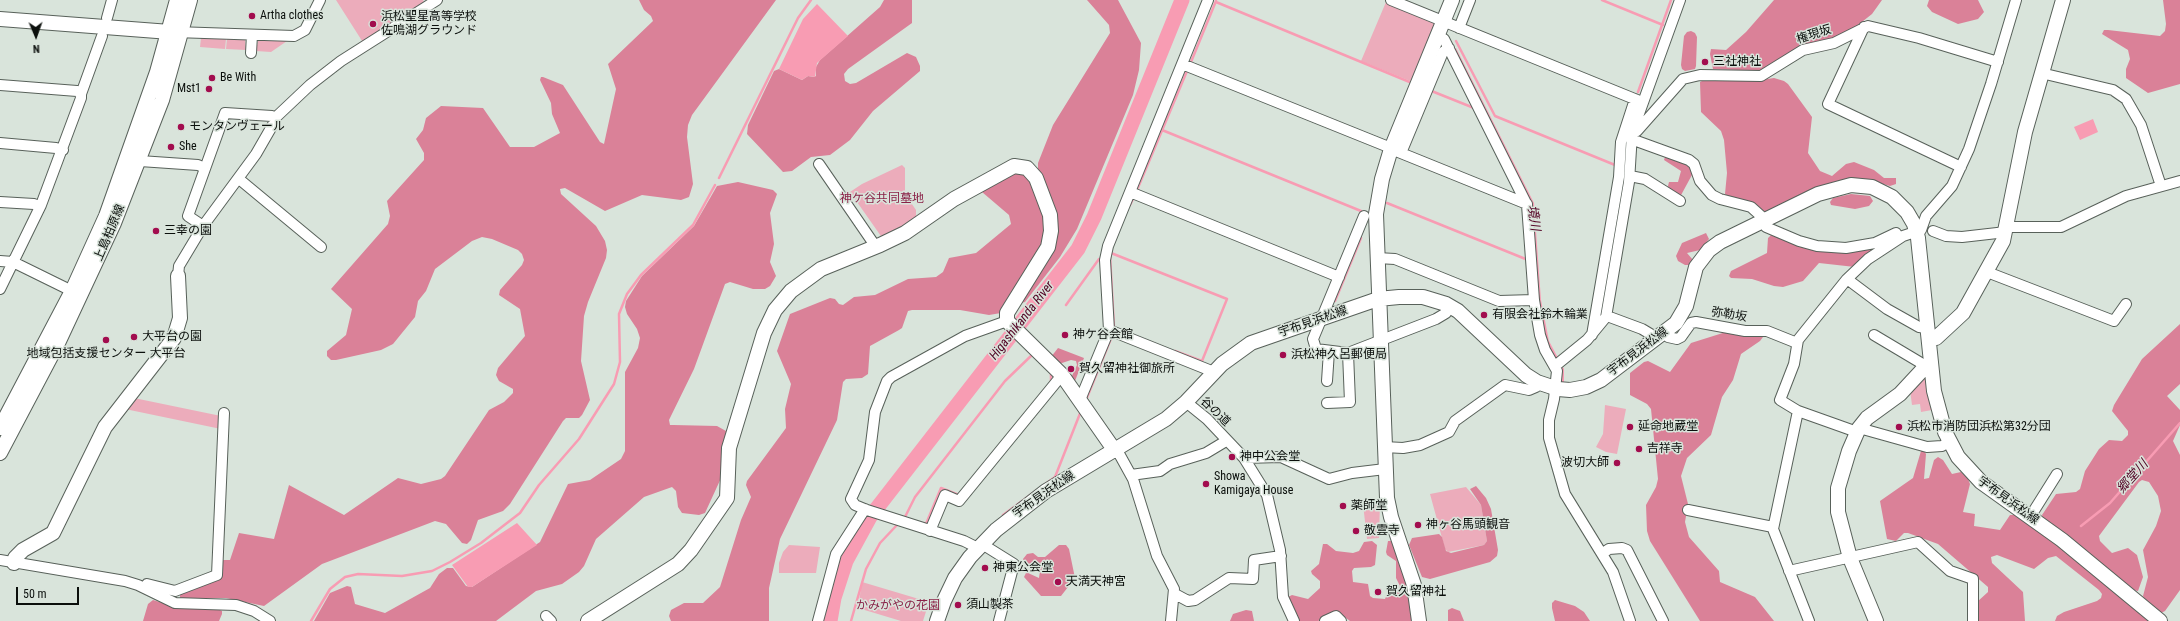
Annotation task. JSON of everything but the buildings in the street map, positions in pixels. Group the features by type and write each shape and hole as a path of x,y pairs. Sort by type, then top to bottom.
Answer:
{"street":[{"path":"107,18 112,0"},
{"name":"上島柏原線","path":"0,453 83,294 140,161 162,100 176,32 177,0"},
{"name":"上島柏原線","path":"0,428 72,291 120,181 176,32 190,0"},
{"path":"0,19 176,32 298,35 305,30 320,0"},
{"path":"274,119 281,115 310,85 341,61 437,0"},
{"path":"1080,400 1109,330 1106,255 1208,0"},
{"path":"1391,0 1639,101"},
{"path":"1451,25 1452,0"},
{"path":"1419,621 1414,585 1388,508 1378,299 1378,202 1382,179 1437,36 1451,25 1470,0"},
{"path":"1592,335 1619,177 1620,142 1639,101 1680,0"},
{"path":"1631,136 1689,160 1694,164 1700,181 1712,195 1720,199 1752,207 1764,221 1766,227 1799,241 1817,246 1837,248 1856,247 1915,228 1923,227 1929,211 1952,186 1961,167 1998,62 2016,0"},
{"path":"1846,279 1887,308 1936,338 1959,318 1987,272 2007,230 2023,140 2063,0"},
{"path":"1961,167 1828,104 1864,27 1874,26 1998,62"},
{"name":"権現坂","path":"1631,136 1683,79 1700,75 1761,76 1803,50 1834,43 1864,27"},
{"path":"251,53 252,35"},
{"path":"0,289 40,207 63,150 102,36"},
{"path":"1437,36 1444,39 1449,48 1527,204 1530,222 1534,300 1542,343 1548,357 1558,364"},
{"path":"1394,150 1442,52 1449,48"},
{"path":"1182,64 1527,204"},
{"path":"2041,73 2113,90 2126,99 2141,125 2161,186"},
{"path":"0,85 77,91 81,94"},
{"path":"1630,621 1618,583 1603,553 1571,503 1558,473 1548,429 1559,389 1557,376 1558,364 1592,335 1607,316 1630,176 1631,136 1639,101"},
{"path":"204,226 188,216 225,113 272,116 274,119"},
{"path":"14,563 15,558 23,550 53,534 102,432 174,338 180,318 179,266 204,226 256,154 275,121 274,119"},
{"path":"0,143 56,148 63,150"},
{"path":"140,161 198,165 205,168"},
{"path":"818,164 876,247"},
{"path":"588,621 678,564 691,550 727,498 728,454 730,442 764,333 782,300 800,282 818,271 876,247 905,233 954,199 1007,168 1021,166 1027,168 1036,178 1050,215 1051,231 1048,247 1007,314 1008,323 1062,375 1116,450 1131,475 1157,556 1174,589 1175,594 1170,621"},
{"path":"1630,176 1645,179 1680,201"},
{"path":"239,179 321,247"},
{"path":"1933,231 1946,236 1962,237 2007,230 2061,227 2126,196 2180,181"},
{"name":"宇布見浜松線","path":"937,621 944,601 955,578 980,546 1008,520 1039,496 1166,419 1186,402 1231,356 1251,344 1378,299 1411,296 1435,300 1450,306 1466,317 1526,375 1539,383 1559,389 1586,387 1601,380 1660,336 1682,314 1694,274 1704,255 1720,242 1827,190 1844,186 1858,185 1879,190 1892,197 1907,212 1915,228 1928,334 1928,366 1936,402 1949,442 1960,460 1978,480 2062,540 2160,621"},
{"path":"1130,192 1339,277"},
{"path":"0,202 34,204 40,207"},
{"path":"1364,216 1314,340 1316,349 1348,353 1436,319 1446,313 1450,306"},
{"path":"1915,228 1879,250 1846,279 1800,336 1797,343 1796,360 1780,400 1798,411 1858,430 1927,447 1942,446 1949,442"},
{"path":"1377,258 1395,259 1499,301 1534,300"},
{"path":"0,261 13,262 72,291"},
{"path":"1987,272 2114,321 2126,304"},
{"path":"1607,316 1660,336"},
{"name":"弥勒坂","path":"1660,336 1681,337 1691,323 1696,322 1745,331 1767,331 1797,343"},
{"path":"999,621 1014,564 980,546 887,518 866,510 852,503 851,496 869,460 875,412 887,381 891,377 965,336 1008,323"},
{"path":"1109,330 1214,372"},
{"path":"1874,335 1928,366 1900,394 1877,410 1858,430 1849,451 1837,496 1838,512 1850,558 1876,621"},
{"path":"1327,381 1329,351"},
{"path":"1327,403 1350,402 1348,353"},
{"path":"930,531 945,495 959,501 1062,375"},
{"path":"1384,447 1403,448 1420,445 1449,432 1454,421 1505,385 1530,390 1536,387 1539,383"},
{"name":"谷の道","path":"1186,402 1207,419 1226,441 1244,458 1267,495 1281,556 1283,596 1294,621"},
{"path":"1798,411 1773,527 1809,621"},
{"path":"144,588 147,584 175,591 217,575 224,413"},
{"path":"1131,475 1160,471 1170,464 1206,453 1226,441"},
{"path":"1244,458 1281,457 1329,479 1352,473 1385,470"},
{"path":"2030,517 2057,474"},
{"path":"818,621 836,554 866,510"},
{"path":"1688,510 1773,527"},
{"path":"1789,572 1918,542 1950,571 1973,579 1973,621"},
{"path":"1603,553 1609,549 1622,548 1627,550 1663,621"},
{"path":"1175,594 1188,601 1195,600 1229,578 1253,578 1254,560 1281,556"},
{"path":"0,560 125,581 144,588 175,603 236,605 254,611 270,621"},
{"path":"1325,621 1336,616 1341,621"}],"green space":[{"name":"浜松聖星高等学校 佐鳴湖グラウンド","path":"336,0 423,0 425,4 364,44"},
{"path":"1386,2 1434,21 1436,26 1413,82 1361,61"},
{"path":"201,38 226,39 225,49 200,47"},
{"path":"227,39 245,39 246,50 226,49"},
{"path":"258,40 287,41 271,52 256,51"},
{"name":"神ケ谷共同墓地","path":"902,165 905,168 905,194 916,210 916,218 883,239 850,192 862,184"},
{"path":"1922,376 1927,378 1932,410 1921,412 1920,404 1912,405 1910,390"},
{"path":"134,398 221,416 221,429 125,409"},
{"path":"1605,405 1626,409 1617,454 1606,452 1596,447 1603,434"},
{"path":"1466,487 1481,505 1487,541 1484,545 1448,552 1445,549 1430,494"},
{"path":"1380,502 1379,538 1367,539 1363,504"},
{"path":"789,545 820,547 816,573 779,573 779,563 783,552"},
{"name":"かみがやの花園","path":"862,582 929,602 923,621 901,621 858,608"}],"shaded area":[{"path":"639,0 776,0 692,115 688,125 687,137 693,184 689,197 681,200 642,195 605,211 565,188 560,189 561,194 596,226 605,241 607,250 606,258 588,302 584,316 581,361 590,400 582,415 579,418 566,418 563,421 510,504 503,511 478,520 471,540 467,544 462,543 446,524 435,521 322,564 264,606 226,598 180,598 180,594 215,580 222,560 230,560 239,533 274,539 289,485 344,515 398,478 421,484 441,479 445,476 489,410 504,402 513,393 513,389 499,381 496,375 498,368 525,336 520,309 499,295 500,290 522,265 524,260 522,254 518,250 492,239 482,237 472,241 435,269 426,291 418,301 415,317 393,344 381,350 336,360 331,360 327,356 327,351 346,335 352,309 331,289 388,224 390,216 387,201 424,160 424,153 416,139 423,130 426,118 441,106 483,108 510,147 534,147 560,133 552,114 551,103 540,80 541,77 543,77 563,85 600,142 604,144 616,89 608,64 653,21 651,16 644,10"},
{"path":"884,0 912,0 912,23 848,69 844,74 845,81 850,84 856,83 907,53 916,57 920,66 920,71 873,111 850,140 830,155 811,157 792,171 783,172 747,134 748,125 774,71 779,69 802,80 808,76 816,76 816,67 820,60 880,7"},
{"path":"1087,0 1118,0 1141,43 1139,70 1133,95 1077,229 1060,257 1025,302 1021,303 1052,249 1052,205 1038,169 1038,163 1053,125 1110,33 1109,25"},
{"path":"1774,0 1882,0 1872,14 1853,29 1833,39 1801,46 1765,70 1713,69 1710,54 1711,49 1726,50 1746,32"},
{"path":"1929,0 1978,0 1984,12 1978,19 1958,24 1932,12 1927,6"},
{"path":"2163,0 2180,0 2180,84 2148,93 2126,78 2126,69 2130,59 2128,50 2102,34 2104,30 2108,30 2160,36 2165,31 2166,24"},
{"path":"817,4 848,36 817,63 815,77 808,76 802,80 779,69 803,19"},
{"path":"1691,31 1695,33 1697,37 1696,66 1695,69 1685,71 1682,69 1681,65 1684,36 1687,32"},
{"path":"1456,48 1534,203 1541,300 1549,341 1564,369 1564,386 1559,385 1562,378 1562,370 1552,355 1545,334 1539,300 1534,222 1531,204 1454,49"},
{"path":"1774,78 1788,84 1812,117 1808,153 1820,171 1832,176 1846,164 1854,162 1874,170 1884,178 1896,178 1896,184 1890,186 1866,179 1842,180 1815,188 1766,212 1728,198 1725,194 1727,173 1724,140 1721,131 1701,112 1700,82 1706,79 1754,81"},
{"path":"2093,119 2098,132 2080,140 2074,127"},
{"path":"1666,154 1688,162 1693,173 1680,197 1669,190 1668,186 1669,182 1678,182 1681,171 1664,160"},
{"path":"1009,172 1025,172 1043,208 1046,238 1001,313 989,315 960,310 908,311 902,328 870,346 868,374 862,378 846,379 843,382 837,420 780,539 769,588 769,621 671,621 669,616 671,610 684,603 703,603 720,587 741,520 751,497 746,485 747,481 786,428 785,409 791,384 777,351 790,314 830,298 835,299 839,304 843,305 854,297 875,295 908,279 936,277 943,272 949,258 976,253 1011,224 1009,215 982,192 983,188"},
{"path":"738,182 773,190 777,194 770,213 774,244 770,262 776,276 770,286 765,289 753,289 730,282 725,284 694,369 669,420 670,425 717,426 726,431 722,476 705,513 699,515 682,513 678,507 676,491 672,487 644,497 596,539 584,566 579,572 562,584 536,591 496,621 314,621 330,593 347,586 351,587 355,604 385,613 430,588 439,574 447,568 453,568 466,586 472,587 540,542 568,484 590,480 621,459 625,451 625,372 638,348 640,338 637,329 627,314 625,307 626,301 642,276 694,226 717,186"},
{"path":"1851,194 1870,196 1873,201 1869,206 1855,209 1831,205 1830,202 1833,198"},
{"path":"1706,233 1709,239 1700,250 1687,253 1693,260 1690,265 1685,265 1678,261 1676,256 1682,243"},
{"path":"1771,235 1817,251 1837,253 1870,249 1873,250 1855,267 1819,263 1803,281 1783,287 1774,286 1752,279 1731,278 1729,276 1731,271 1767,253 1768,238"},
{"path":"2180,324 2180,384 2167,396 2180,410 2180,425 2173,441 2180,455 2180,590 2165,611 2161,613 2145,600 2143,596 2148,577 2143,550 2156,526 2161,511 2158,496 2149,482 2142,480 2139,482 2099,536 2100,541 2112,553 2128,548 2137,555 2143,577 2138,591 2133,590 2043,518 2042,515 2056,494 2076,492 2080,489 2085,471 2099,449 2109,440 2122,441 2128,435 2128,431 2112,411 2114,405 2142,359"},
{"path":"1726,332 1762,334 1763,337 1760,341 1741,354 1733,380 1722,397 1711,435 1687,458 1681,476 1688,504 1685,522 1689,537 1719,571 1720,582 1755,597 1774,621 1700,621 1650,541 1647,531 1646,505 1656,487 1658,479 1651,409 1647,404 1630,395 1630,373 1644,362 1648,361 1670,372 1691,343"},
{"path":"1058,348 1084,358 1075,381 1071,378 1077,365 1076,361 1071,360 1059,364 1051,357"},
{"path":"1921,451 1924,451 1926,454 1924,479 1929,478 1934,460 1938,457 1943,460 1952,474 1961,472 1968,479 1970,484 1963,512 1975,514 1974,526 2000,530 2010,515 2017,515 2059,544 2151,621 2055,621 2057,616 2064,612 2097,601 2101,598 2102,594 2056,556 2048,558 2034,569 1997,555 1991,557 1992,563 2023,592 2025,621 1976,621 1977,602 1988,592 1988,587 1938,544 1908,533 1904,533 1896,541 1887,539 1880,501 1913,478"},
{"path":"1476,486 1486,498 1491,509 1498,550 1497,556 1490,562 1430,579 1422,577 1409,545 1412,538 1439,534 1442,537 1446,551 1451,553 1484,545 1487,541 1481,505 1470,489"},
{"path":"517,523 537,545 472,587 468,587 452,565"},
{"path":"1372,541 1377,545 1375,565 1371,567 1354,568 1352,571 1353,582 1368,584 1370,596 1373,598 1385,599 1389,590 1399,589 1400,586 1396,578 1396,561 1387,555 1386,552 1388,541 1392,541 1409,586 1413,621 1350,621 1339,613 1318,621 1297,621 1288,597 1292,595 1308,599 1320,588 1320,581 1312,574 1311,571 1319,564 1323,544 1327,544 1336,551 1353,553 1359,551 1364,542"},
{"path":"1059,545 1066,545 1069,549 1075,578 1061,596 1041,596 1024,577 1026,573 1028,573 1039,578 1040,571 1025,564 1023,559 1027,554 1033,553 1038,557 1045,557"},
{"path":"153,600 182,609 216,608 222,611 222,614 219,621 143,621 148,604"},
{"path":"1555,600 1575,606 1584,612 1590,621 1555,621 1552,603"},
{"path":"1452,608 1460,611 1464,621 1448,621 1448,610"},
{"path":"1246,610 1252,611 1254,621 1230,621 1233,614"}],"waterway":[{"path":"719,178 798,18 811,0"},
{"name":"Higashikanda River","path":"830,621 834,598 846,561 870,517 1078,249 1094,217 1182,0"},
{"path":"1602,0 1663,25"},
{"path":"1638,92 1671,0"},
{"path":"1191,62 1216,1"},
{"path":"1216,2 1412,83"},
{"path":"1456,41 1495,116 1615,165"},
{"path":"1137,190 1187,71"},
{"path":"1429,90 1474,108"},
{"path":"1162,130 1361,211"},
{"path":"311,621 330,589 345,577 358,574 402,576 432,571 481,543 520,513 539,485 579,439 614,384 620,362 619,314 627,294 641,275 693,225 715,185"},
{"path":"1130,205 1133,199"},
{"path":"1387,203 1528,260"},
{"path":"1335,301 1361,238"},
{"path":"1111,253 1227,299 1202,361 1175,351"},
{"path":"1110,256 1114,328"},
{"path":"1066,305 1099,259"},
{"path":"1086,400 1112,336"},
{"path":"906,518 905,517 915,497 1005,381 1033,354"},
{"path":"1051,371 1051,381"},
{"path":"1003,515 1055,477 1081,411"},
{"name":"郷堂川","path":"2081,526 2110,503 2180,423"},
{"path":"925,523 926,524 941,488 959,495 960,494"},
{"path":"851,621 866,569 880,543 897,525"}],"place":[{"name":"Artha clothes","path":"252,16"},
{"name":"浜松聖星高等学校 佐鳴湖グラウンド","path":"373,24"},
{"name":"三社神社","path":"1705,62"},
{"name":"Be With","path":"212,78"},
{"name":"Mst1","path":"209,89"},
{"name":"モンタンヴェール","path":"181,127"},
{"name":"She","path":"171,147"},
{"name":"三幸の園","path":"156,231"},
{"name":"有限会社鈴木輪業","path":"1484,315"},
{"name":"神ケ谷会館","path":"1065,335"},
{"name":"大平台の園","path":"134,337"},
{"name":"地域包括支援センター 大平台","path":"106,340"},
{"name":"浜松神久呂郵便局","path":"1283,355"},
{"name":"賀久留神社御旅所","path":"1071,369"},
{"name":"延命地蔵堂","path":"1630,427"},
{"name":"浜松市消防団浜松第32分団","path":"1899,427"},
{"name":"吉祥寺","path":"1639,449"},
{"name":"神中公会堂","path":"1232,457"},
{"name":"波切大師","path":"1617,463"},
{"name":"Showa Kamigaya House","path":"1206,484"},
{"name":"薬師堂","path":"1343,506"},
{"name":"神ヶ谷馬頭観音","path":"1418,525"},
{"name":"敬雲寺","path":"1356,531"},
{"name":"神東公会堂","path":"985,568"},
{"name":"天満天神宮","path":"1058,582"},
{"name":"賀久留神社","path":"1378,592"},
{"name":"須山製茶","path":"958,605"}],"water label":[{"name":"境川","path":"1533,218"}]}
